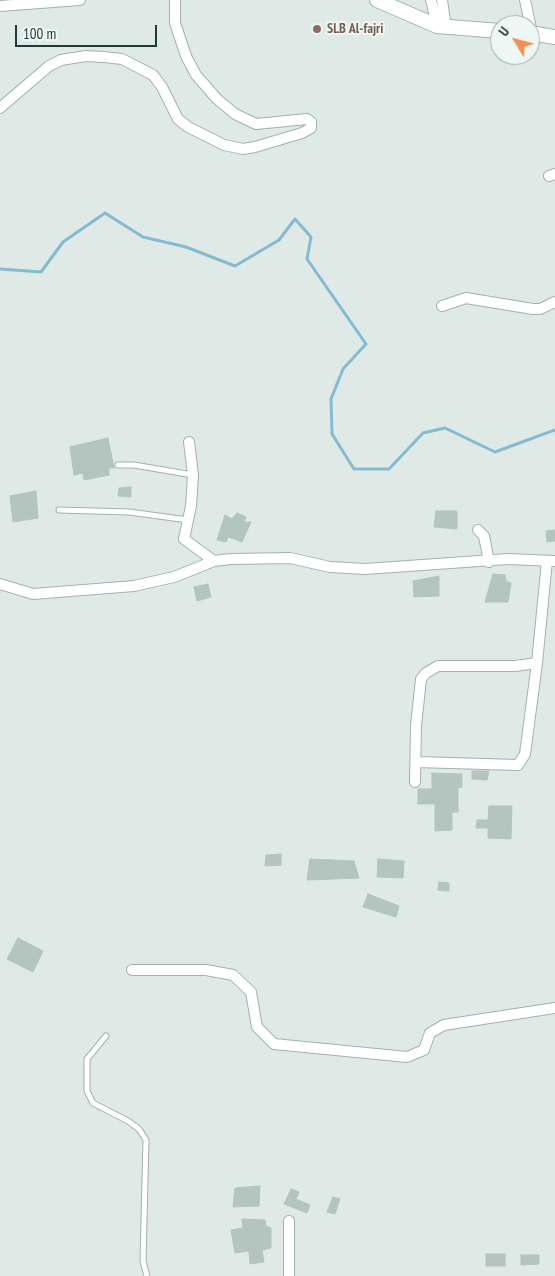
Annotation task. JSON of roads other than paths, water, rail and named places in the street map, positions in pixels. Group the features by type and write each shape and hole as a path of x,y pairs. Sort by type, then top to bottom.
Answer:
{"main road":[{"path":"377,0 442,27 490,30"},
{"path":"540,34 554,36"}],"street":[{"path":"0,6 80,0"},
{"path":"0,108 50,66 61,60 86,56 104,57 122,59 153,75 162,87 178,119 188,128 224,145 243,149 255,147 302,133 311,128 311,122 306,119 256,124 235,114 217,99 196,75 186,56 175,23 175,0"},
{"path":"431,0 442,27"},
{"path":"442,0 442,27"},
{"path":"526,0 528,15"},
{"path":"442,306 466,298 540,310 555,302"},
{"path":"189,442 193,475 189,520 184,531 184,539 214,561"},
{"path":"478,530 484,536 489,562"},
{"path":"0,584 20,592 42,594 134,586 174,577 214,561 290,558 330,567 365,569 489,562 508,559 551,561 525,754 522,761 518,765 416,762"},
{"path":"415,782 419,688 426,672 438,666 515,666 537,663"},
{"path":"132,970 206,970 234,975 251,992 257,1027 274,1044 407,1057 424,1050 430,1033 444,1025 555,1008"},
{"path":"288,1276 289,1221"}],"lane":[{"path":"118,465 134,465 193,475"},
{"path":"59,510 129,512 189,520"},
{"path":"106,1036 87,1059 87,1091 93,1103 139,1129 146,1140 143,1261 147,1276"}],"waterway":[{"path":"0,269 41,272 63,242 105,213 143,237 186,247 235,266 279,240 295,219 311,237 307,259 366,344 343,369 331,399 332,434 354,469 389,469 423,433 445,428 495,452 555,430"}],"place":[{"name":"SLB Al-fajri","path":"317,29"}]}
